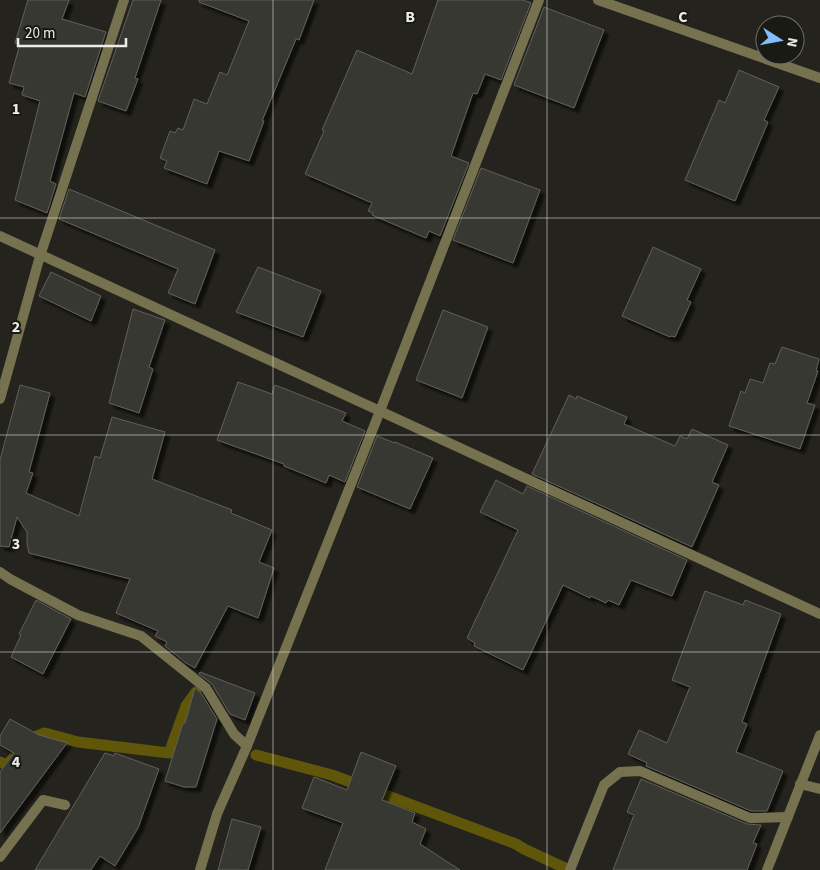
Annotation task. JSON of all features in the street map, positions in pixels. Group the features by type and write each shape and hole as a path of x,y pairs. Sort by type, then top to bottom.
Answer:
{"street":[{"path":"0,399 40,256 124,0"},
{"path":"200,870 217,814 247,746 380,411 539,0"},
{"path":"598,0 820,78"},
{"path":"0,236 820,614"},
{"path":"0,572 78,615 141,636 206,688 234,734 247,746"},
{"path":"768,870 820,735"},
{"path":"570,870 604,786 620,772 640,771 750,818 788,817"},
{"path":"800,784 820,789"},
{"path":"0,857 43,800 65,805"}],"building":[{"path":"28,0 69,0 62,19 106,32 85,97 74,93 50,181 56,184 47,213 15,200 40,101 22,95 24,87 9,83 20,44 15,43"},
{"path":"133,0 161,0 135,78 138,79 126,111 98,101"},
{"path":"199,0 314,0 299,40 296,39 262,121 264,121 249,161 219,151 207,184 164,168 167,161 160,158 170,131 175,133 178,128 183,130 194,99 207,104 220,72 227,75 249,21 199,2"},
{"path":"438,0 523,0 531,3 501,80 485,74 477,94 473,93 451,156 469,163 440,236 429,231 426,238 372,215 373,213 368,211 372,203 305,174 357,50 412,74"},
{"path":"544,7 604,30 574,108 514,85"},
{"path":"739,70 779,87 764,120 768,122 735,201 685,180 719,100 725,103"},
{"path":"481,168 540,190 513,263 453,240"},
{"path":"69,189 215,250 195,304 168,293 178,269 59,219"},
{"path":"653,247 701,269 687,300 691,302 675,337 670,337 622,316"},
{"path":"258,267 321,291 303,337 236,312"},
{"path":"51,272 101,296 91,321 39,296"},
{"path":"133,309 165,320 149,367 153,369 139,413 109,403"},
{"path":"443,310 488,327 462,398 416,380"},
{"path":"782,347 819,359 816,371 818,371 807,403 815,405 800,449 729,426 741,391 745,393 750,379 763,383 770,363 775,364"},
{"path":"238,382 272,394 275,385 346,413 342,421 365,431 345,482 329,475 326,483 284,466 284,464 217,440"},
{"path":"20,385 50,393 29,472 33,473 26,493 79,516 95,456 100,458 112,417 165,432 152,479 232,510 231,513 272,530 259,562 274,568 258,618 228,606 195,668 165,646 167,642 155,636 158,631 116,613 130,579 29,553 27,532 17,517 9,547 0,546 0,460"},
{"path":"569,395 576,399 577,396 627,417 624,424 675,446 680,436 687,439 692,429 728,445 712,482 719,485 692,547 532,474"},
{"path":"377,436 433,458 410,509 357,487"},
{"path":"496,480 523,494 527,486 687,560 672,596 631,580 619,605 608,600 606,603 591,596 590,598 563,585 523,670 474,646 475,643 467,638 518,530 480,512"},
{"path":"705,591 743,605 745,600 781,614 742,722 747,724 736,752 783,771 767,811 751,811 646,766 647,763 628,754 639,730 667,743 690,687 672,680"},
{"path":"36,600 71,619 43,674 11,657 21,635 19,634"},
{"path":"200,672 255,693 245,720 230,714 212,684 199,674"},
{"path":"195,688 201,693 217,719 196,787 184,787 165,781"},
{"path":"10,719 39,735 67,743 0,833 0,772 14,753 0,745 0,736"},
{"path":"361,752 396,766 382,800 415,813 412,822 426,829 420,844 460,870 325,870 343,823 302,808 314,777 347,790"},
{"path":"105,753 114,756 115,753 159,769 138,828 115,866 100,856 91,870 35,870"},
{"path":"641,779 747,824 761,825 753,843 757,844 747,870 613,870 634,815 627,812"},
{"path":"232,819 261,827 248,870 218,870"}],"waterway":[{"path":"27,743 32,738 45,733 78,742 169,753 186,706 196,692"},
{"path":"0,762 7,765 16,755"},
{"path":"256,755 332,775 516,844 565,868"}]}
